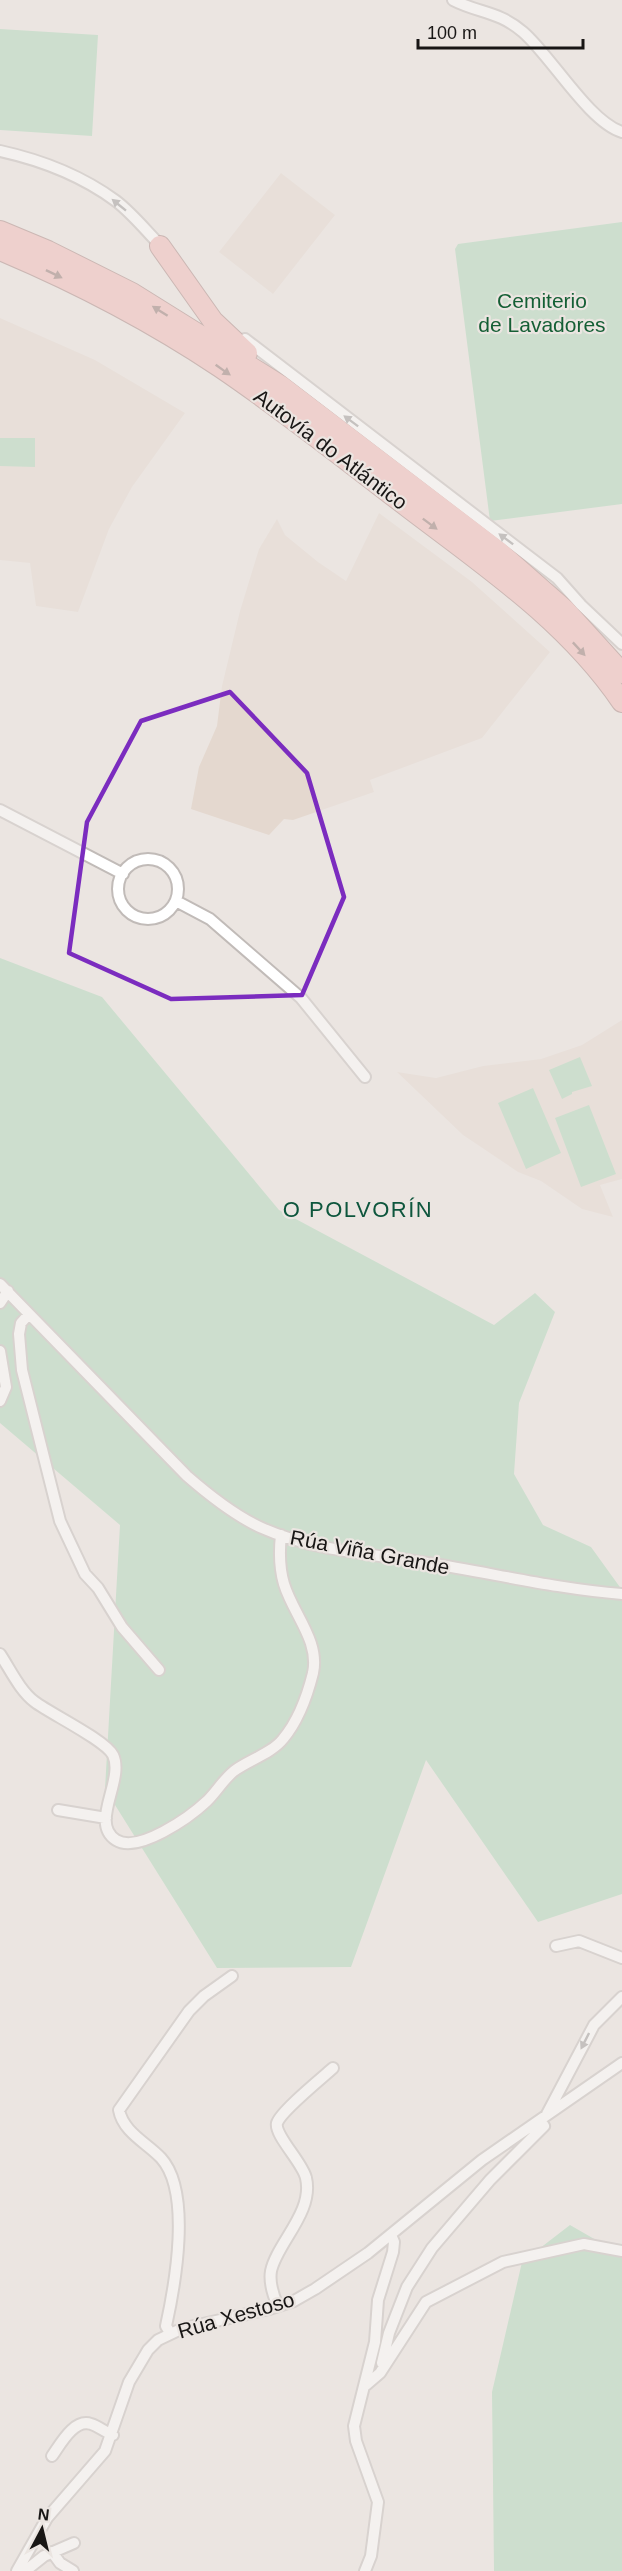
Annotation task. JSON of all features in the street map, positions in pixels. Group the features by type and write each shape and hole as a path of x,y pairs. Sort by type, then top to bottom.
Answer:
{"highway":[{"name":"Autovía do Atlántico","path":"0,231 48,251 132,293 281,386 499,552 565,610 622,673"},
{"path":"160,246 213,321 281,386"},
{"name":"Autovía do Atlántico","path":"0,250 40,267 124,309 218,366 279,410 533,604 590,659 622,702"},
{"path":"499,552 526,566 581,605"}],"street":[{"path":"453,0 464,6 502,16 523,32 537,45 573,91 610,128 622,132"},
{"path":"0,151 49,165 77,178 115,201 160,246 234,330 557,578 581,605 622,644"},
{"path":"0,810 123,874"},
{"path":"148,859 166,865 177,881 176,901 163,915 154,918 135,915 122,902 119,883 123,874 138,861 148,859"},
{"path":"176,901 210,919 301,998 365,1077"},
{"path":"0,1303 4,1288"},
{"name":"Rúa Viña Grande","path":"4,1288 187,1476 210,1496 245,1520 281,1535 336,1548 524,1581 622,1594"},
{"path":"29,1314 21,1323 19,1334 21,1370 60,1521 86,1574 98,1588 122,1627 159,1670"},
{"path":"0,1351 6,1387 0,1401"},
{"path":"0,1654 33,1701 112,1753 116,1767 105,1825 113,1839 132,1845 167,1830 199,1807 221,1782 281,1741 299,1719 313,1671 314,1653 285,1586 278,1557 281,1535"},
{"path":"58,1810 106,1818"},
{"path":"556,1946 579,1941 622,1958"},
{"path":"170,2333 166,2326 177,2268 176,2186 166,2164 129,2129 119,2110 189,2011 232,1976"},
{"path":"380,2373 390,2333 407,2287 432,2248 496,2173 523,2145 541,2131 544,2126 543,2118 594,2025 622,1997"},
{"name":"Rúa Xestoso","path":"19,2568 47,2518 99,2460 112,2435 121,2401 129,2382 148,2350 158,2340 170,2333 278,2306 315,2289 391,2235 482,2160 622,2063"},
{"path":"278,2306 271,2282 271,2269 296,2224 305,2202 307,2180 301,2165 278,2132 277,2123 284,2113 333,2068"},
{"path":"365,2571 371,2556 378,2502 354,2434 375,2342 378,2300 393,2252 394,2242 391,2235"},
{"path":"365,2386 380,2373 426,2302 476,2275 503,2262 584,2244 622,2251"},
{"path":"52,2456 76,2426 83,2422 92,2424 112,2435"},
{"path":"19,2568 29,2568 52,2552 74,2543"},
{"path":"52,2552 60,2563 73,2571"}],"highlighted area":[{"path":"230,692 307,773 344,897 302,995 171,999 69,953 87,822 141,721"}],"shaded area":[{"path":"281,173 335,215 273,294 219,252"},
{"path":"0,318 95,360 185,413 132,487 109,529 78,612 36,606 30,563 0,560"},
{"path":"379,513 472,582 550,652 482,738 370,780 374,792 293,820 284,819 269,835 191,809 199,767 217,726 222,686 240,611 259,549 277,519 285,535 346,581"},
{"path":"622,1020 622,1179 600,1185 613,1217 582,1209 541,1181 518,1172 463,1135 397,1072 436,1078 483,1066 541,1059 582,1045"}],"green space":[{"path":"0,29 98,35 92,136 0,130"},
{"name":"Cemiterio de Lavadores","path":"622,222 622,504 490,521 455,249 458,244"},
{"path":"0,438 35,438 35,467 0,466"},
{"path":"0,958 102,997 279,1210 494,1325 535,1293 555,1312 519,1403 514,1474 543,1525 591,1547 622,1590 622,1894 538,1922 426,1760 351,1967 217,1968 105,1789 120,1525 0,1423"},
{"path":"580,1057 592,1086 572,1092 562,1099 549,1070"},
{"path":"533,1088 561,1153 526,1169 498,1103"},
{"path":"589,1105 616,1174 581,1187 555,1118"},
{"path":"570,2225 622,2255 622,2571 494,2571 492,2392 522,2262"}],"district":[{"name":"O POLVORÍN","path":"358,1209"}]}
